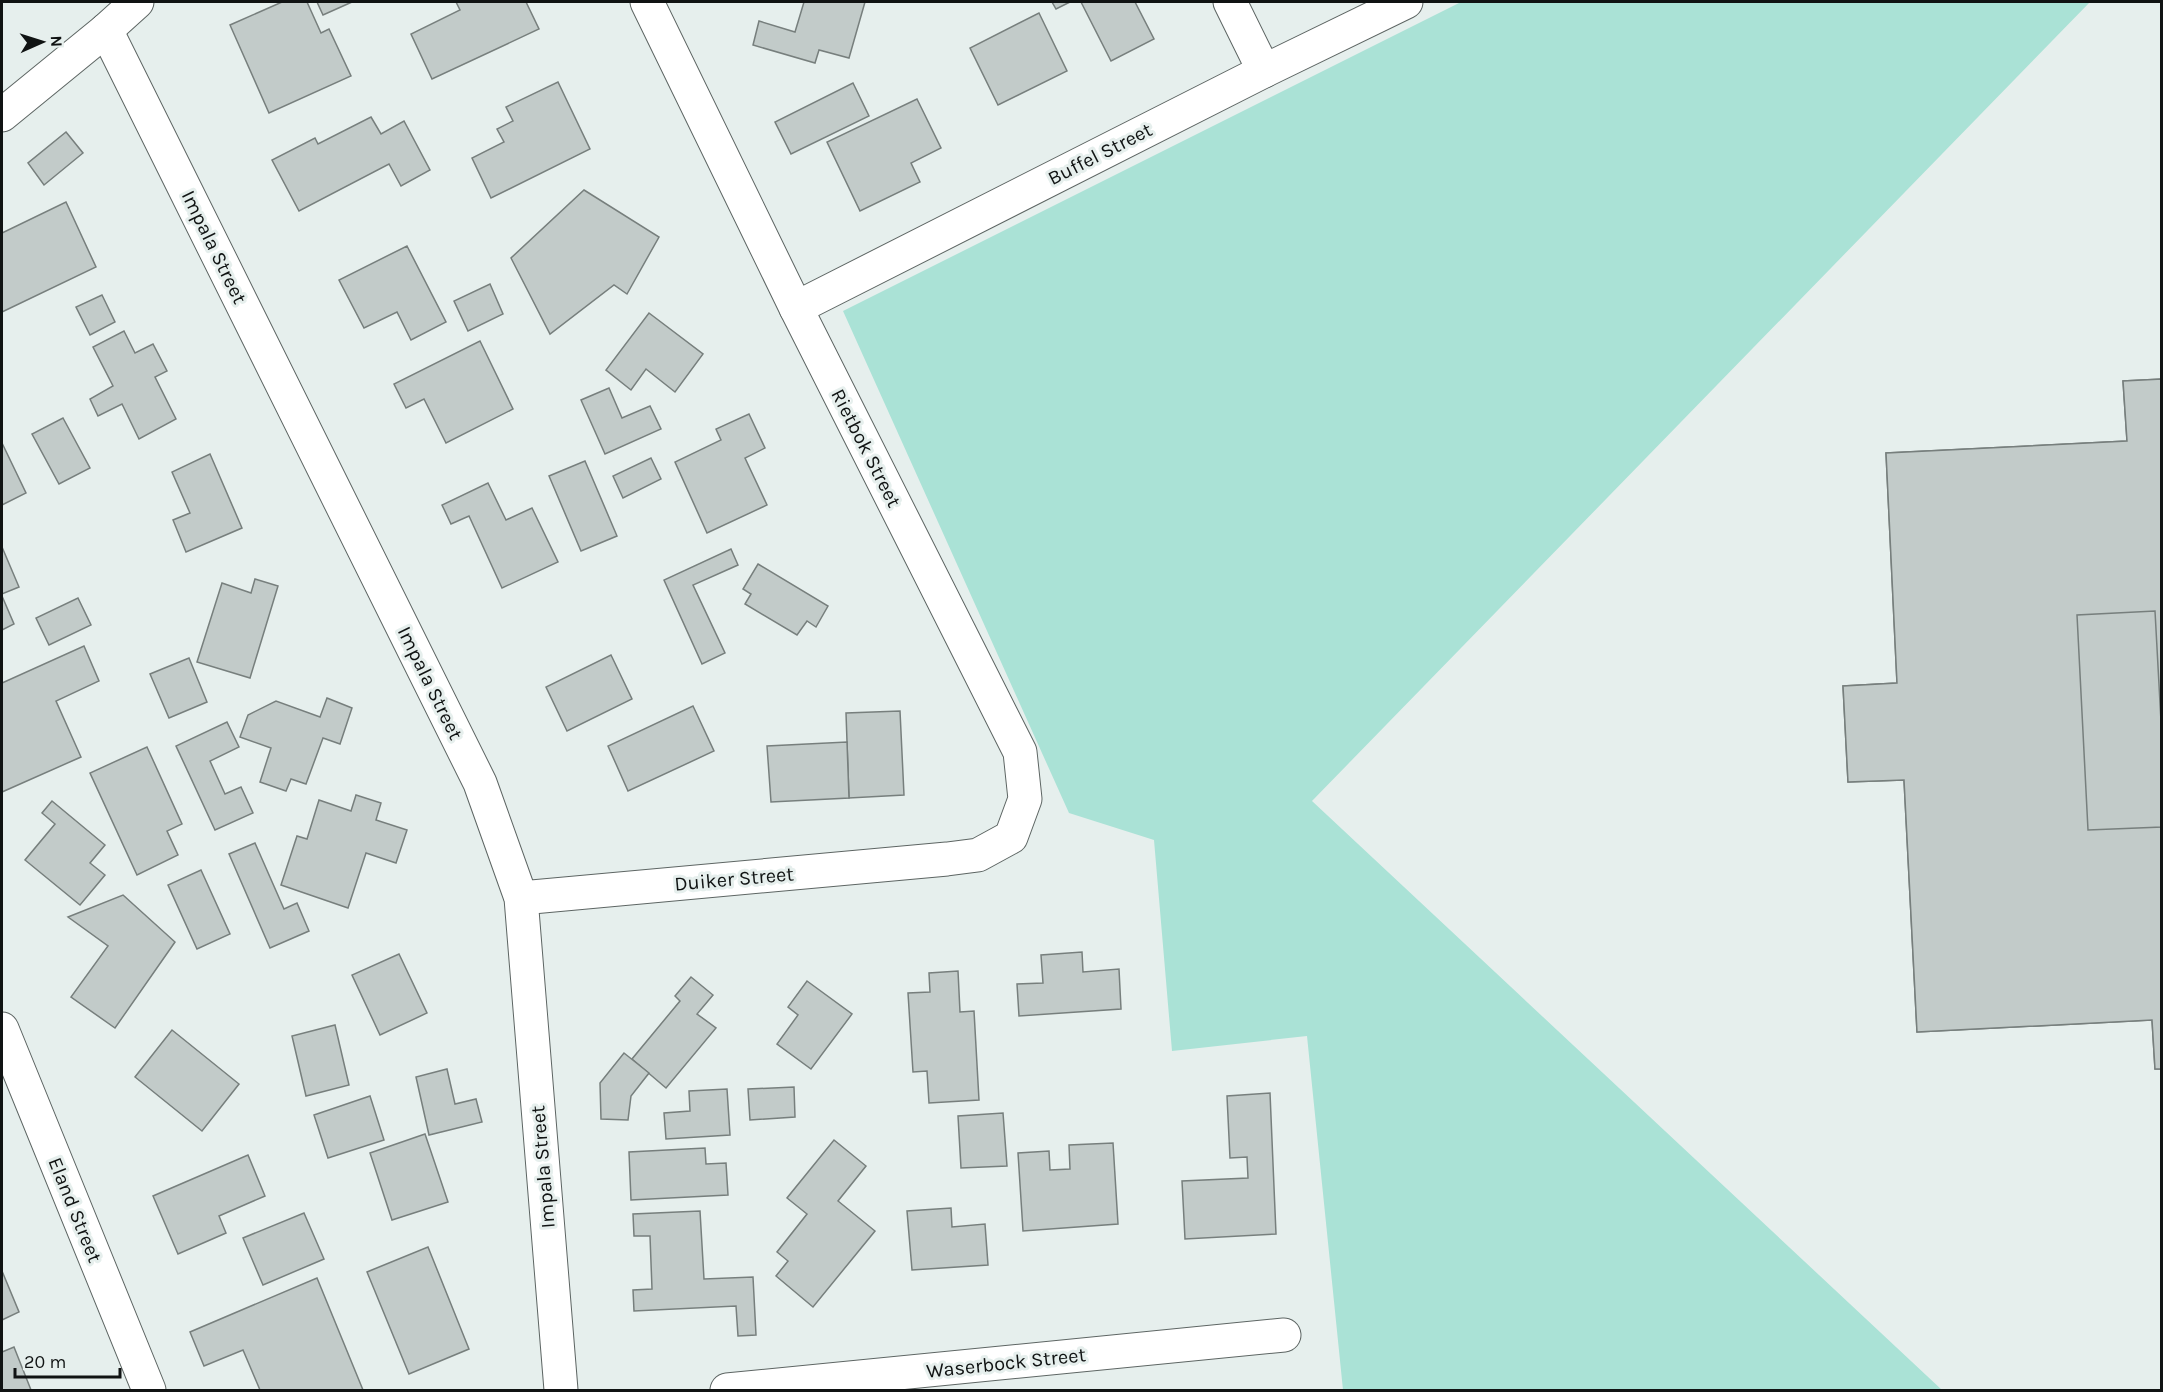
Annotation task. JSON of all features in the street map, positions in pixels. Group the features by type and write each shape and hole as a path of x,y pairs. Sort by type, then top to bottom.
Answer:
{"street":[{"path":"2,115 137,2"},
{"name":"Rietbok Street","path":"647,2 796,308 1020,752 1025,799 1011,837 978,855 947,860"},
{"path":"1230,2 1264,71"},
{"name":"Buffel Street","path":"796,308 1264,71 1406,2"},
{"name":"Impala Street","path":"106,30 480,783 521,898 561,1390"},
{"name":"Duiker Street","path":"521,898 947,860"},
{"name":"Eland Street","path":"2,1029 149,1390"},
{"name":"Waserbock Street","path":"727,1390 1284,1335"}],"green space":[{"path":"1461,2 2090,2 1312,801 1942,1390 1343,1390 1307,1036 1172,1051 1154,840 1069,813 843,311"}],"building":[{"path":"282,2 307,2 321,33 329,29 351,76 269,113 230,25"},
{"path":"317,2 352,2 323,15"},
{"path":"456,2 526,2 539,29 432,79 411,34 460,10"},
{"path":"804,2 865,2 849,58 819,50 815,63 753,45 759,21 795,32"},
{"path":"1052,2 1070,2 1056,9"},
{"path":"1081,2 1135,2 1154,39 1111,61"},
{"path":"1039,13 1067,71 998,105 970,48"},
{"path":"558,82 590,149 491,198 472,158 504,142 497,129 513,121 506,107"},
{"path":"853,83 869,116 791,154 775,122"},
{"path":"917,99 941,148 911,163 920,182 860,211 827,142"},
{"path":"371,117 381,134 404,121 430,170 401,186 389,164 299,211 272,160 315,138 318,144"},
{"path":"66,132 83,153 44,185 28,163"},
{"path":"584,190 659,237 627,294 614,285 550,334 511,258"},
{"path":"66,202 96,267 2,312 2,233"},
{"path":"407,246 446,322 411,340 397,312 364,328 339,280"},
{"path":"490,284 503,314 468,331 454,301"},
{"path":"102,295 115,322 90,335 76,307"},
{"path":"649,313 703,354 675,392 646,369 631,390 606,370"},
{"path":"124,331 135,353 153,344 167,371 155,377 176,419 139,439 122,404 98,416 90,399 113,386 93,347"},
{"path":"480,341 513,409 446,443 424,399 406,408 394,384"},
{"path":"2162,379 2162,740 2155,611 2077,615 2088,830 2162,827 2162,1069 2155,1069 2152,1020 1917,1032 1904,780 1848,782 1843,686 1897,683 1886,453 2127,441 2123,381"},
{"path":"2162,379 2162,1069 2155,1069 2152,1020 1917,1032 1904,780 1848,782 1843,686 1897,683 1886,453 2127,441 2123,381"},
{"path":"609,388 622,418 650,406 661,429 605,454 581,400"},
{"path":"749,414 765,448 745,458 767,505 707,533 675,462 721,440 716,429"},
{"path":"63,418 90,468 59,484 32,434"},
{"path":"2,443 26,493 2,505"},
{"path":"210,454 242,528 186,552 173,520 190,513 172,472"},
{"path":"651,458 661,479 623,498 613,476"},
{"path":"585,461 617,536 581,551 549,476"},
{"path":"488,483 506,520 532,508 558,562 502,588 469,516 451,524 442,505"},
{"path":"2,547 19,587 2,594"},
{"path":"731,549 738,565 693,585 725,653 702,664 664,580"},
{"path":"758,564 828,606 816,627 807,621 797,635 745,604 751,594 743,589"},
{"path":"255,579 278,586 250,678 197,662 222,583 251,593"},
{"path":"2,596 14,624 2,630"},
{"path":"78,598 91,625 49,645 36,618"},
{"path":"2155,611 2162,740 2162,827 2088,830 2077,615"},
{"path":"84,646 99,681 56,701 81,757 2,792 2,683"},
{"path":"611,655 632,699 567,731 546,687"},
{"path":"189,658 207,702 169,718 150,674"},
{"path":"327,698 352,708 340,744 323,738 306,784 291,779 286,791 260,782 271,748 240,737 248,715 276,701 320,717"},
{"path":"693,706 714,751 628,791 608,746"},
{"path":"900,711 904,795 849,798 846,713"},
{"path":"227,722 239,747 210,761 225,794 241,787 253,813 215,830 176,746"},
{"path":"847,742 849,798 771,802 767,746"},
{"path":"147,747 182,824 167,831 178,855 137,875 90,773"},
{"path":"356,795 381,803 376,820 407,830 396,863 366,853 348,908 281,885 297,836 307,839 319,800 351,811"},
{"path":"52,801 105,845 90,863 105,875 80,905 25,860 55,824 42,813"},
{"path":"255,843 284,909 297,903 309,931 270,948 229,854"},
{"path":"201,870 230,934 197,949 168,885"},
{"path":"123,895 175,942 115,1028 71,997 108,946 68,917"},
{"path":"1082,952 1083,972 1119,969 1121,1009 1019,1016 1017,984 1043,983 1041,955"},
{"path":"399,954 427,1013 380,1035 352,975"},
{"path":"958,971 960,1012 974,1011 979,1100 929,1103 927,1071 913,1072 908,993 930,992 929,973"},
{"path":"691,977 713,995 697,1014 716,1028 666,1088 632,1059 680,1001 675,996"},
{"path":"807,981 852,1014 811,1069 777,1044 798,1015 788,1007"},
{"path":"335,1025 349,1085 306,1096 292,1036"},
{"path":"172,1030 239,1084 202,1131 135,1077"},
{"path":"624,1053 649,1073 631,1096 628,1120 601,1119 600,1083"},
{"path":"447,1069 455,1104 476,1099 482,1122 429,1135 416,1077"},
{"path":"794,1087 795,1117 750,1120 748,1089"},
{"path":"727,1089 730,1135 666,1139 664,1113 690,1111 689,1091"},
{"path":"1270,1093 1276,1234 1185,1239 1182,1181 1248,1178 1247,1157 1230,1158 1227,1096"},
{"path":"370,1096 384,1140 328,1158 314,1115"},
{"path":"1003,1113 1007,1166 961,1168 958,1116"},
{"path":"425,1134 448,1202 392,1220 370,1153"},
{"path":"834,1140 866,1166 838,1201 875,1231 813,1307 776,1276 788,1261 777,1252 807,1214 787,1198"},
{"path":"1113,1143 1118,1224 1023,1231 1018,1153 1049,1151 1050,1170 1070,1169 1069,1145"},
{"path":"705,1148 706,1164 726,1163 728,1195 631,1200 629,1152"},
{"path":"248,1155 265,1196 219,1216 226,1233 178,1254 153,1196"},
{"path":"951,1208 952,1227 985,1224 988,1265 912,1270 907,1211"},
{"path":"700,1211 704,1279 753,1277 756,1335 738,1336 736,1306 634,1311 633,1290 652,1289 650,1236 634,1236 633,1214"},
{"path":"304,1213 324,1259 263,1285 243,1238"},
{"path":"428,1247 469,1349 409,1374 367,1272"},
{"path":"2,1271 19,1312 2,1320"},
{"path":"317,1278 363,1390 260,1390 243,1350 204,1366 190,1332"},
{"path":"14,1347 31,1390 2,1390 2,1352"}]}
